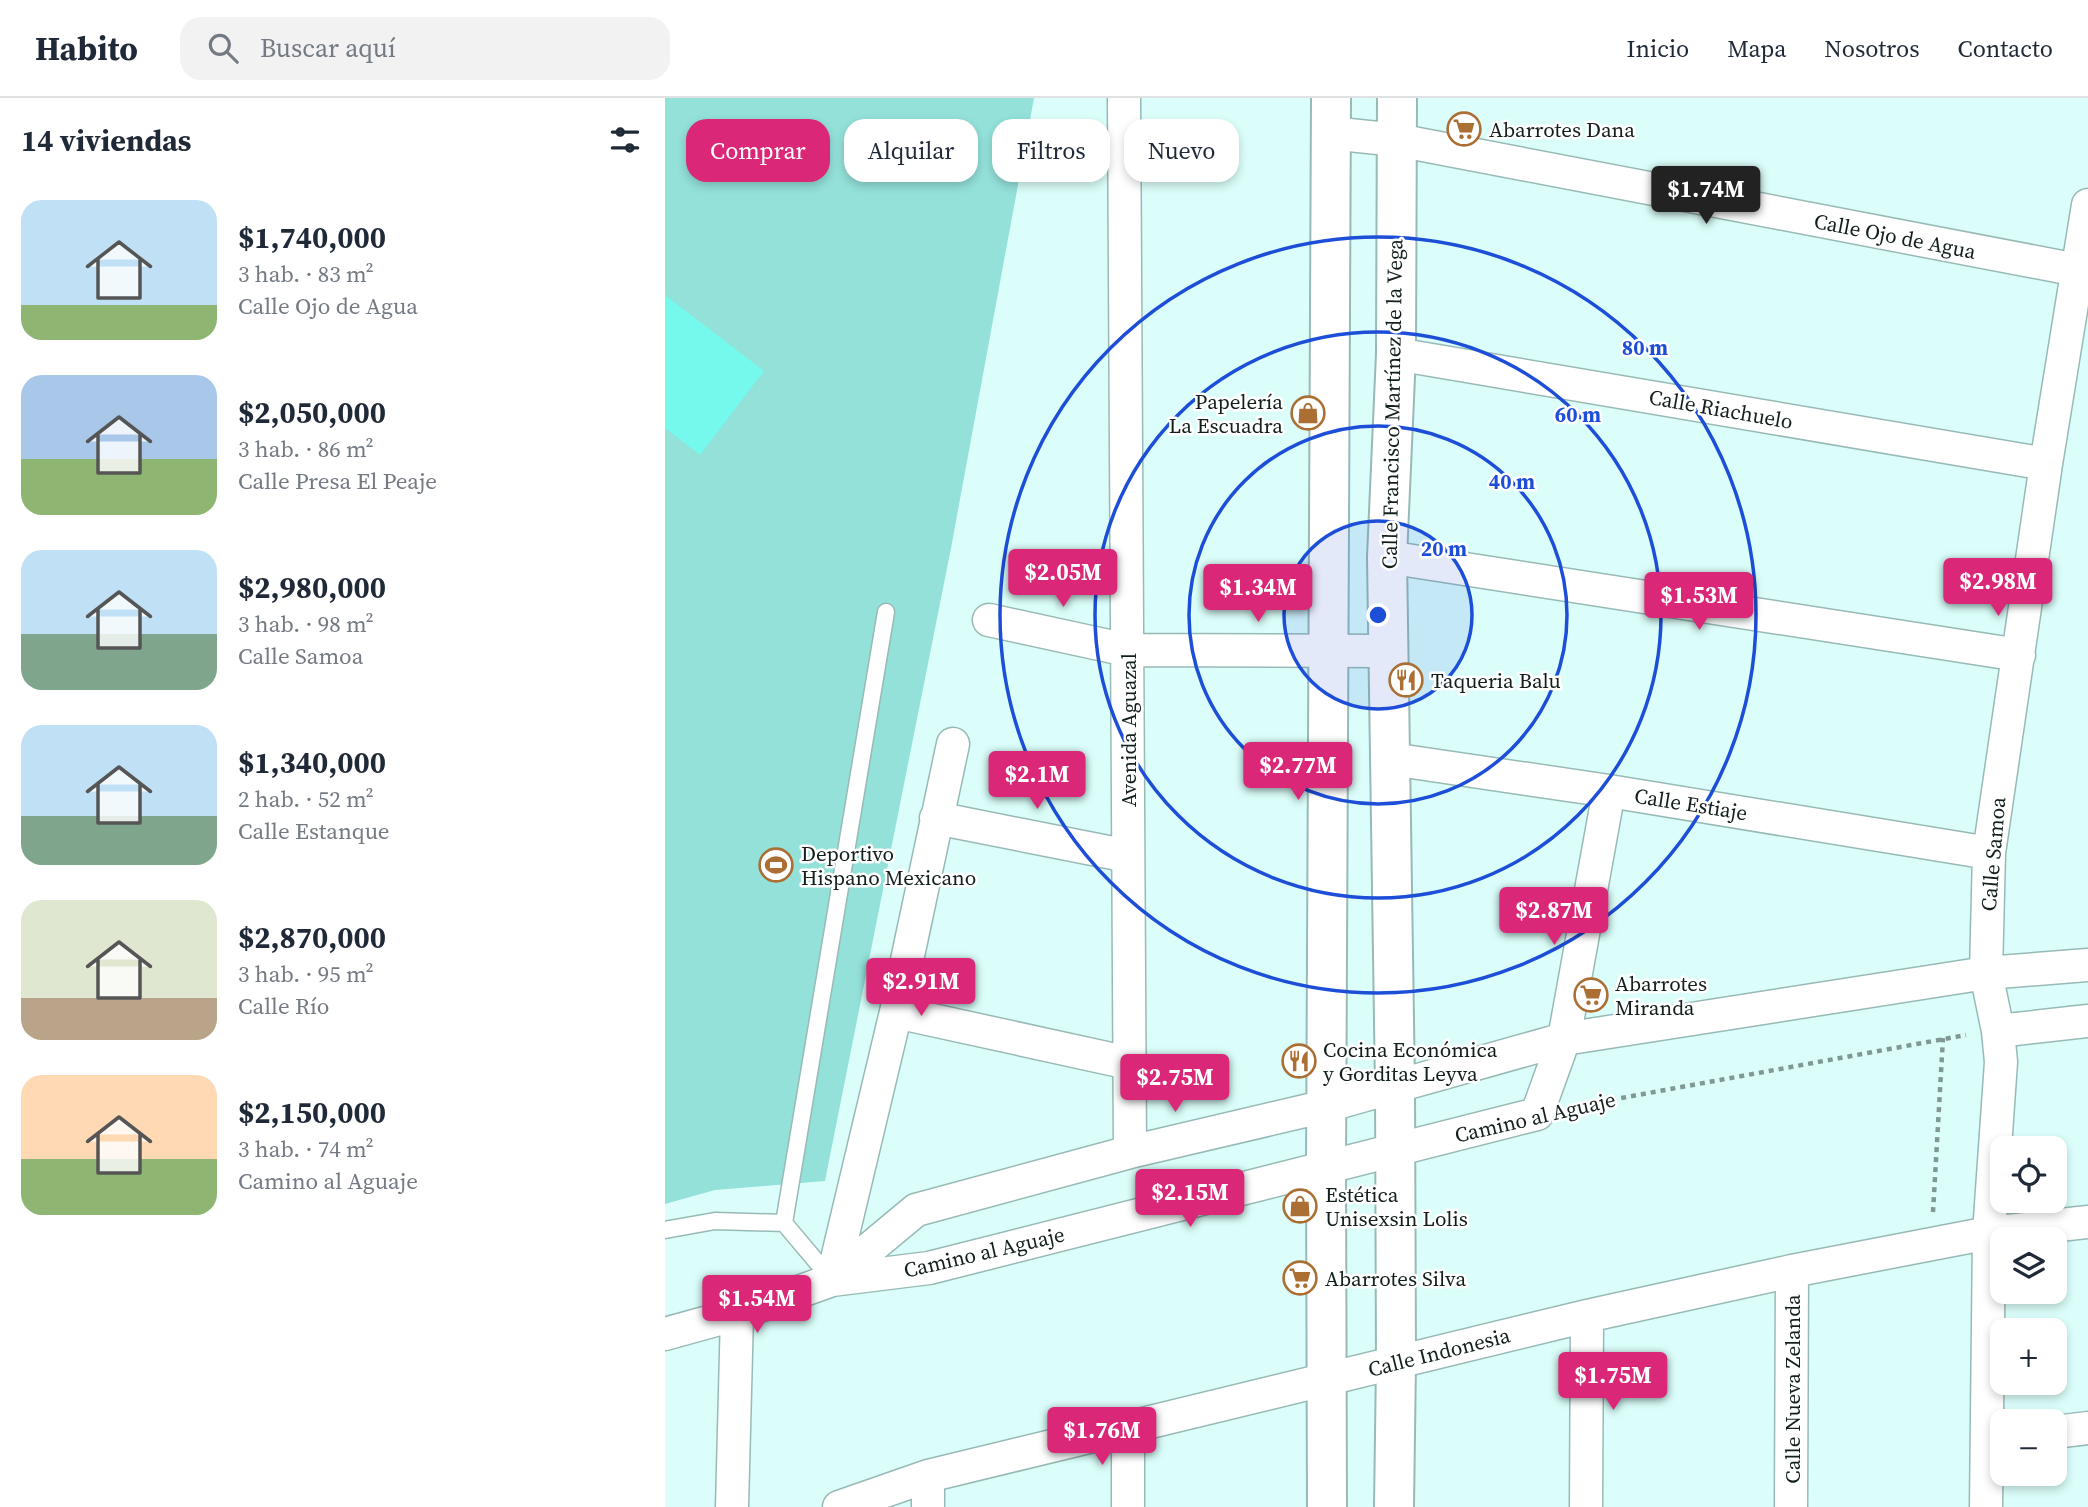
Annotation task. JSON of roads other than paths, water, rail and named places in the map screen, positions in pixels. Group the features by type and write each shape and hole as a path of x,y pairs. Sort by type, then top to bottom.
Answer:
{"street":[{"name":"Avenida Aguazal","path":"1124,98 1130,1152"},
{"name":"Calle Francisco Martínez de la Vega","path":"1394,1507 1395,1087 1387,557 1396,354 1397,98"},
{"path":"1327,1507 1330,115"},
{"name":"Calle Ojo de Agua","path":"1330,115 1397,140 2083,272"},
{"name":"Calle Samoa","path":"1993,1409 1989,1233 2001,1062 1998,1031 1986,973 1989,853 2046,464 2083,272 2088,205"},
{"name":"Calle Riachuelo","path":"1396,354 2046,464"},
{"path":"1387,557 2019,654"},
{"path":"989,620 1127,649 1389,651"},
{"path":"665,1334 737,1314 832,1280 896,1012 953,744"},
{"name":"Calle Estiaje","path":"1391,759 1609,791 1989,853"},
{"path":"1564,1039 1609,791"},
{"path":"936,818 1128,856"},
{"name":"Camino al Aguaje","path":"832,1280 916,1210 1130,1152 1326,1106 1564,1039 1986,973 2088,964"},
{"path":"896,1012 1129,1063"},
{"path":"1998,1031 2088,1021"},
{"name":"Camino al Aguaje","path":"832,1280 929,1268 1537,1114 1564,1039"},
{"name":"Calle Indonesia","path":"839,1507 928,1476 1587,1316 1792,1271 1989,1233 2088,1222"},
{"name":"Calle Nueva Zelanda","path":"1791,1507 1792,1271"},
{"path":"732,1507 737,1314"},
{"path":"1586,1507 1587,1316"},
{"path":"1128,1427 1128,1507"},
{"path":"2067,1431 2088,1428"},
{"name":"Calle Samoa","path":"1986,1507 1990,1472"},
{"path":"928,1476 928,1507"}],"lane":[{"path":"784,1223 886,611"},
{"path":"665,1230 715,1221 784,1223 832,1280"}],"place":[{"name":"Abarrotes Dana","path":"1464,129"},
{"name":"Papelería La Escuadra","path":"1308,413"},
{"name":"Taqueria Balu","path":"1406,680"},
{"name":"Deportivo Hispano Mexicano","path":"776,865"},
{"name":"Abarrotes Miranda","path":"1591,995"},
{"name":"Cocina Económica y Gorditas Leyva","path":"1299,1061"},
{"name":"Estética Unisexsin Lolis","path":"1300,1206"},
{"name":"Abarrotes Silva","path":"1300,1278"}]}
